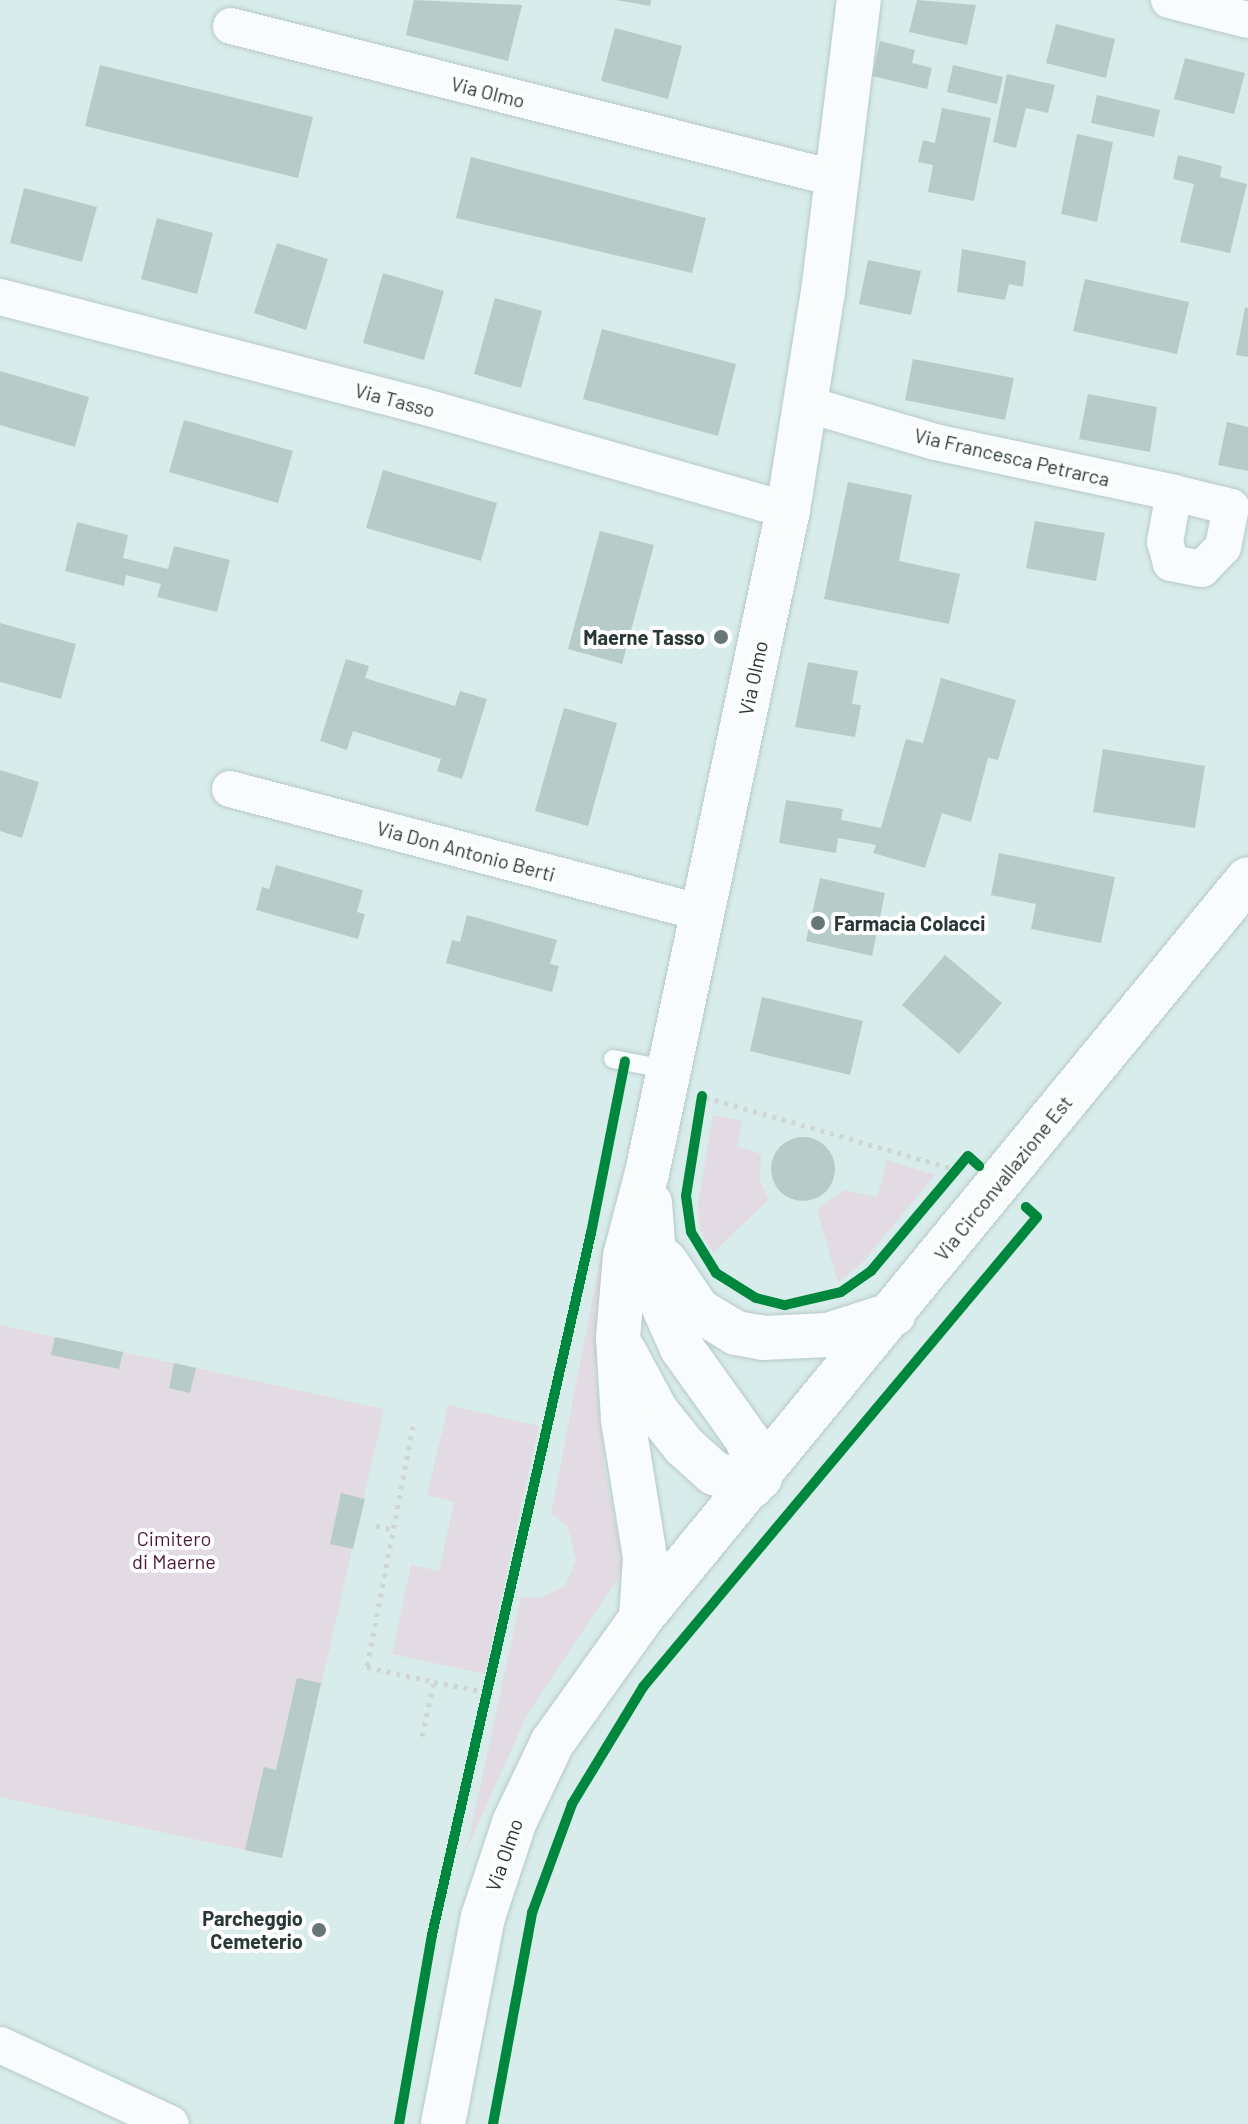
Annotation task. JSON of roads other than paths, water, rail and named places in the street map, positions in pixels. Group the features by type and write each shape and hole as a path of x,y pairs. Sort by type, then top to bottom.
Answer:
{"street":[{"name":"Via Olmo","path":"641,1618 645,1557 623,1419 618,1338 625,1256 647,1173 685,1083 702,913 788,510 806,404 838,179 859,0"},
{"path":"1169,0 1248,20"},
{"name":"Via Olmo","path":"231,26 838,179"},
{"name":"Via Tasso","path":"0,297 422,406 788,510"},
{"name":"Via Francesca Petrarca","path":"806,404 935,442 1174,493"},
{"name":"Via Don Antonio Berti","path":"230,789 702,913"},
{"name":"Via Circonvallazione Est","path":"756,1482 1248,879"},
{"name":"Via Olmo","path":"443,2124 483,1917 514,1823 552,1743 641,1618 756,1482 747,1439 682,1348 664,1308 647,1173"},
{"name":"Via Olmo","path":"653,1236 676,1281 698,1310 736,1333 763,1338 828,1335 894,1314"},
{"path":"618,1338 656,1411 684,1446 714,1473 756,1482"},
{"path":"0,2045 171,2124"}],"lane":[{"path":"613,1059 685,1083"}],"place":[{"name":"Maerne Tasso","path":"721,637"},
{"name":"Farmacia Colacci","path":"818,923"},
{"name":"Parcheggio Cemeterio","path":"319,1930"}],"park label":[{"name":"Cimitero di Maerne","path":"174,1550"}]}
